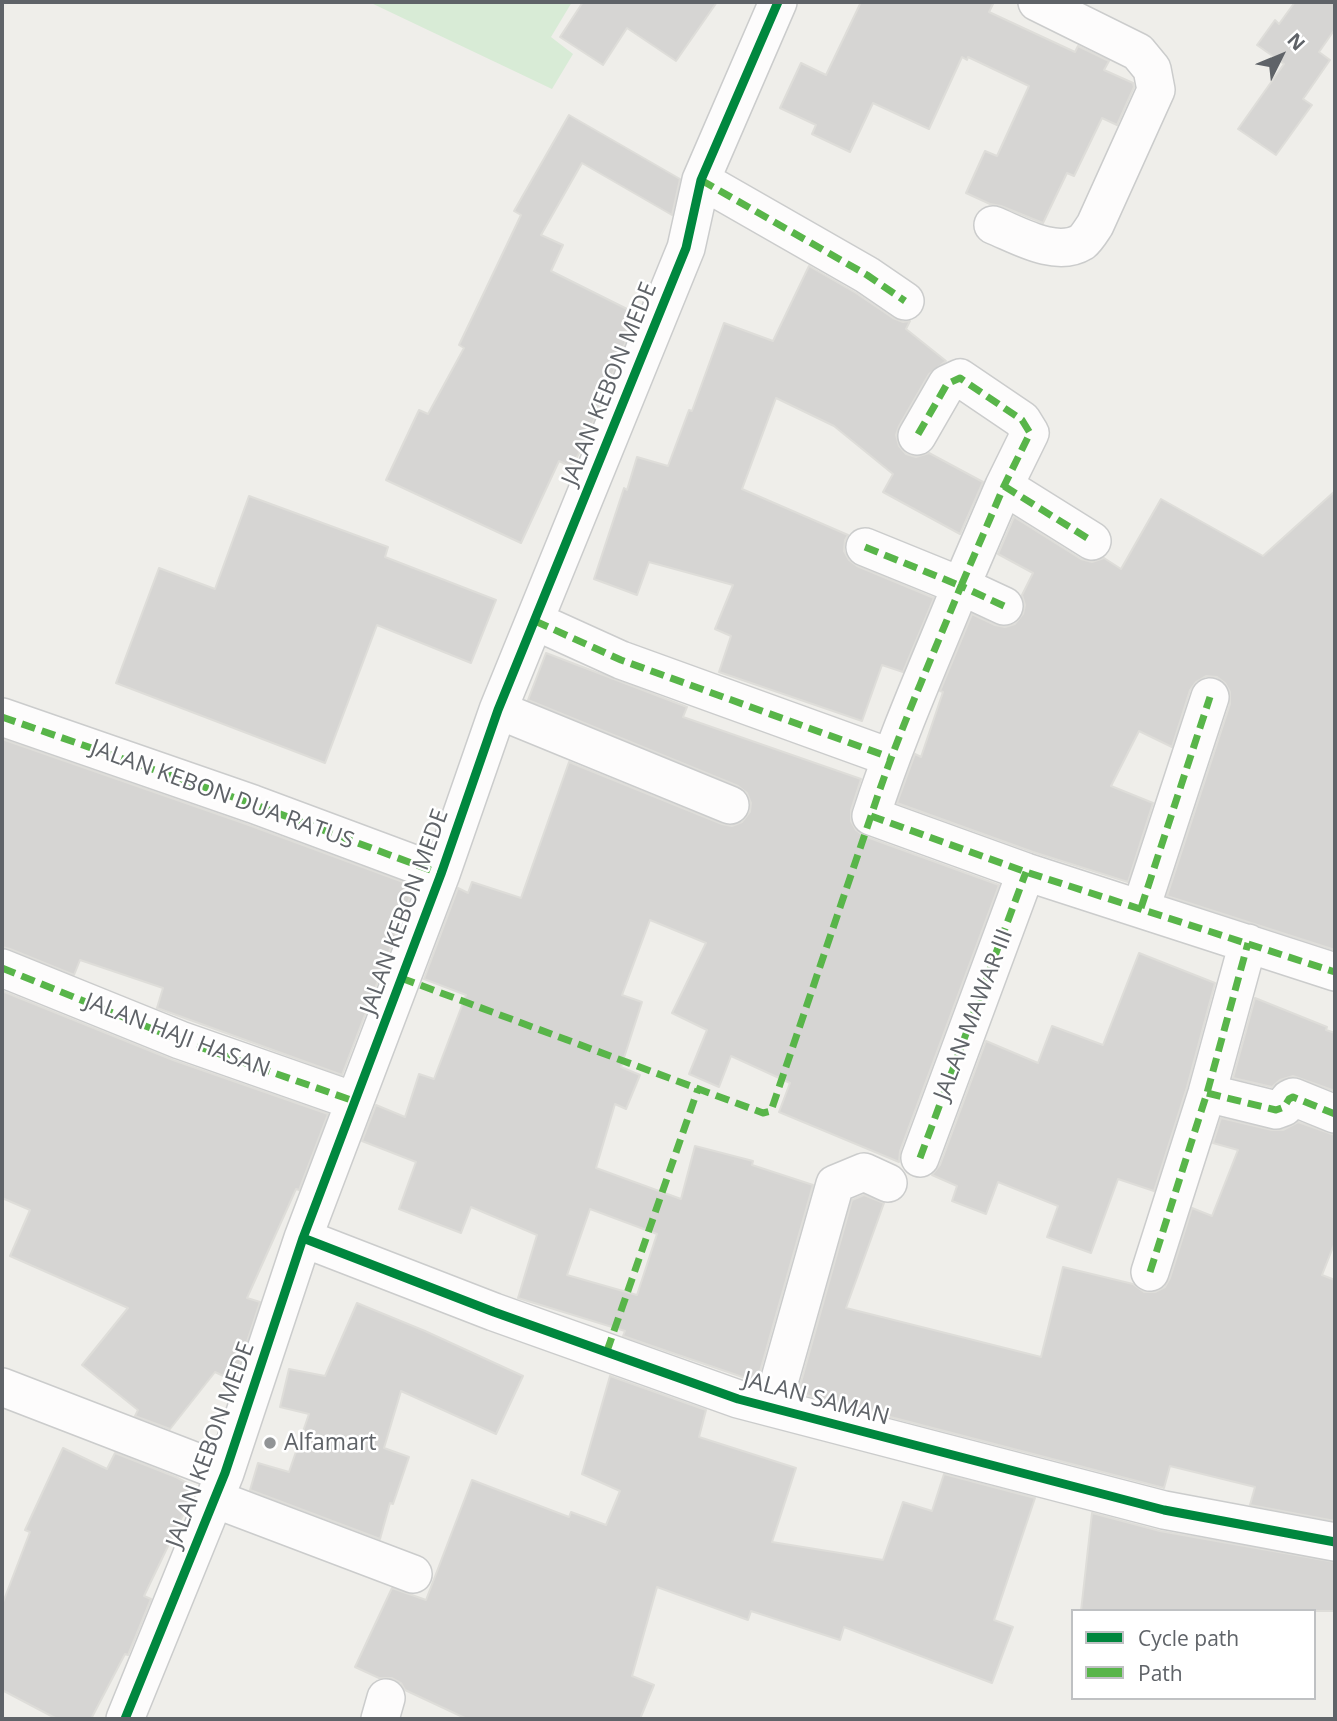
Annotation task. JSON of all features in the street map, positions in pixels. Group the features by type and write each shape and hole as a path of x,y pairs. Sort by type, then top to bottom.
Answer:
{"street":[{"name":"JALAN KEBON MEDE","path":"125,1719 220,1486 303,1238 442,874 498,710 686,248 701,180 778,2"},
{"path":"993,225 1051,247 1069,247 1084,240 1095,225 1156,90 1152,69 1138,51 1037,2"},
{"path":"701,180 867,275 905,301"},
{"path":"917,436 947,384 960,378 1022,420 1030,433 1004,486 911,711 889,757 871,816 1026,873 1335,972"},
{"path":"1004,486 1092,541"},
{"path":"865,547 1004,606"},
{"path":"536,621 621,660 889,757"},
{"path":"1141,908 1210,697"},
{"path":"498,710 730,804"},
{"name":"JALAN KEBON DUA RATUS","path":"2,717 253,804 442,874"},
{"name":"JALAN MAWAR III","path":"920,1158 1026,873"},
{"path":"1150,1272 1207,1093 1248,943"},
{"name":"JALAN HAJI HASAN","path":"2,968 180,1040 354,1101"},
{"path":"1207,1093 1276,1110 1284,1107 1293,1097 1335,1114"},
{"path":"772,1407 835,1184 864,1172 888,1182"},
{"name":"JALAN SAMAN","path":"303,1238 494,1312 738,1399 1164,1510 1335,1542"},
{"name":"JALAN KEBON MEDE","path":"2,1387 220,1486"},
{"path":"220,1486 414,1574"}],"green space":[{"path":"369,2 572,2 551,37 573,54 552,89"}],"building":[{"path":"583,2 717,2 676,61 627,28 603,65 560,37"},
{"path":"861,2 994,2 989,12 1075,52 1078,46 1109,61 1104,70 1133,83 1134,87 1117,125 1102,118 1074,176 1067,173 1043,223 966,193 985,151 997,156 1029,86 968,57 967,60 962,57 929,129 873,103 850,152 812,134 816,125 780,108 801,63 826,75"},
{"path":"1295,2 1335,2 1335,29 1319,52 1330,60 1303,99 1312,105 1276,155 1238,129 1284,64 1257,45 1275,20 1279,24"},
{"path":"569,115 680,179 672,215 582,163 541,235 563,245 551,271 637,314 572,467 559,461 521,543 386,480 419,410 428,414 464,348 459,345 521,215 514,211"},
{"path":"809,266 893,318 903,322 910,321 906,329 946,361 929,374 899,426 896,435 899,446 906,454 916,457 929,453 983,482 960,534 883,492 893,474 834,426 776,398 742,489 848,535 844,551 849,560 857,566 934,598 903,672 882,665 862,721 719,672 731,636 715,629 733,585 649,562 637,595 594,579 637,457 668,466 689,410 692,411 724,323 773,341"},
{"path":"1335,491 1335,950 1167,896 1230,704 1230,692 1225,683 1217,677 1206,676 1190,690 1172,747 1139,731 1111,786 1153,803 1128,882 1033,852 897,803 915,754 921,757 943,692 940,691 972,614 1005,627 1015,624 1023,614 1025,605 1022,595 1033,573 998,554 1014,517 1081,559 1092,562 1104,558 1121,569 1161,499 1263,556"},
{"path":"249,496 388,547 385,557 496,600 471,663 377,625 325,763 116,683 159,568 215,589"},
{"path":"546,653 687,707 683,717 861,779 851,810 851,821 856,830 864,836 999,885 900,1151 899,1162 779,1112 790,1083 731,1056 719,1087 689,1074 707,1030 672,1013 706,943 650,920 622,995 642,1002 621,1067 640,1075 626,1109 615,1104 596,1168 681,1199 695,1146 753,1161 752,1165 813,1185 757,1382 623,1336 625,1331 518,1298 537,1235 471,1207 461,1233 399,1209 416,1162 362,1141 376,1105 405,1117 419,1074 434,1079 466,995 424,979 458,888 468,893 472,882 521,898 569,762 722,824 732,826 742,822 750,812 751,803 747,793 738,786 528,700","holes":["590,1209 657,1234 637,1295 567,1275"]},
{"path":"2,739 414,886 342,1075 157,1008 163,988 80,960 74,975 2,947"},
{"path":"1139,953 1215,983 1187,1087 1154,1191 1118,1179 1091,1253 1047,1237 1058,1206 998,1182 986,1214 952,1201 957,1186 932,1175 940,1165 986,1041 1038,1063 1052,1026 1103,1045"},
{"path":"2,991 173,1060 328,1114 299,1190 296,1189 247,1298 260,1302 234,1381 215,1372 170,1429 135,1416 138,1410 82,1365 128,1308 10,1256 30,1210 2,1198"},
{"path":"1255,998 1327,1027 1326,1030 1335,1033 1335,1091 1293,1076 1280,1080 1272,1087 1233,1078"},
{"path":"1221,1118 1272,1130 1283,1130 1298,1122 1335,1135 1335,1242 1322,1275 1335,1280 1335,1521 1250,1505 1255,1487 1170,1466 1164,1488 798,1393 852,1200 864,1195 884,1203 846,1308 1041,1357 1063,1267 1133,1284 1144,1292 1155,1292 1165,1287 1192,1208 1212,1216 1238,1150 1213,1143"},
{"path":"357,1303 523,1376 496,1434 401,1391 384,1448 409,1457 393,1504 390,1503 380,1539 250,1490 258,1463 289,1472 309,1414 280,1407 289,1369 325,1376"},
{"path":"610,1376 706,1410 699,1437 796,1468 772,1542 883,1560 903,1502 932,1511 944,1474 1035,1498 994,1620 1013,1627 992,1683 844,1627 840,1640 751,1611 748,1620 657,1587 632,1676 654,1685 640,1719 467,1719 405,1690 401,1683 392,1678 379,1678 355,1667 392,1588 426,1600 472,1480 569,1517 571,1512 606,1525 620,1491 582,1474"},
{"path":"63,1448 107,1469 115,1453 176,1477 196,1488 144,1596 151,1599 128,1655 125,1654 91,1719 57,1719 2,1690 2,1605 30,1532 25,1530"},
{"path":"1092,1513 1160,1531 1335,1562 1335,1611 1081,1609"}],"marked path":[{"path":"701,180 867,275 905,301"},
{"path":"865,547 961,586 1030,433 1022,420 960,378 947,384 917,436"},
{"path":"1004,486 1092,541"},
{"path":"1004,606 961,586 902,729 871,816 1026,872 1335,972"},
{"path":"535,621 621,660 889,757"},
{"path":"1141,908 1210,697"},
{"path":"2,717 253,804 441,874"},
{"path":"401,978 763,1113 771,1111 871,816"},
{"path":"920,1158 1026,872"},
{"path":"1150,1272 1207,1093 1248,943"},
{"path":"2,968 180,1040 354,1101"},
{"path":"607,1351 698,1089"},
{"path":"1207,1093 1276,1110 1284,1107 1293,1097 1335,1114"}],"cycle path":[{"path":"125,1719 225,1473 303,1238 441,874 498,710 686,248 701,180 778,2"},
{"path":"303,1238 494,1312 738,1399 1164,1510 1335,1542"}],"place":[{"name":"Alfamart","path":"270,1443"}]}
